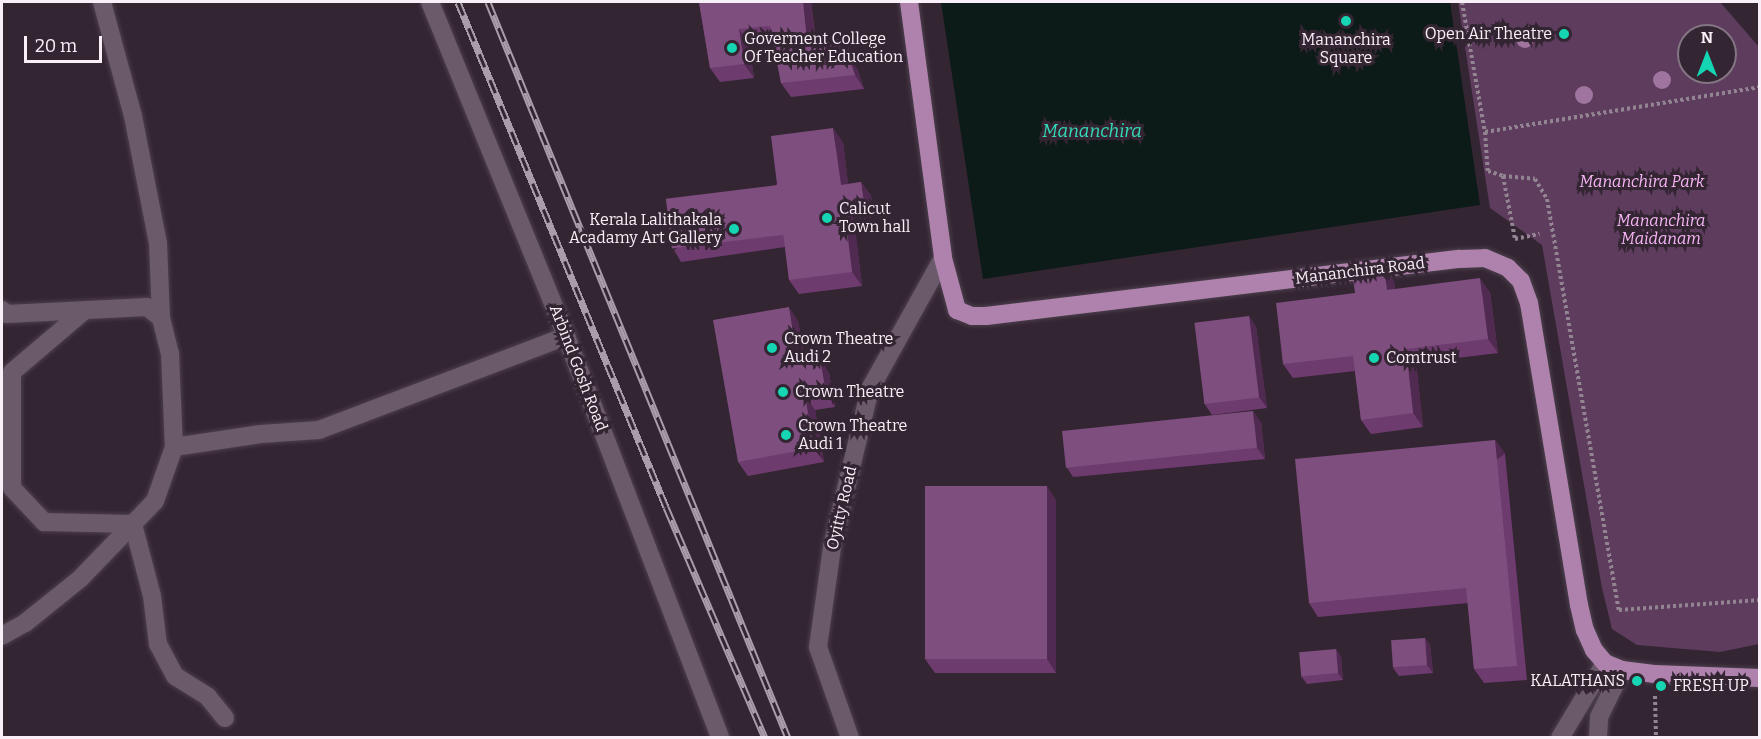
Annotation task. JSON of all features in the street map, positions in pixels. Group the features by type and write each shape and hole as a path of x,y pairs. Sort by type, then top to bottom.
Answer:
{"main road":[{"name":"Mananchira Road","path":"909,2 943,258 957,310 972,316 1485,258 1508,268 1521,281 1530,303 1585,630 1594,650 1614,667"},
{"path":"1614,667 1654,674 1760,678"}],"street":[{"path":"2,636 25,623 81,578 155,501 174,447 170,353 161,318 158,243 133,116 102,2"},
{"name":"Arbind Gosh Road","path":"430,2 566,336 720,738"},
{"name":"Oyitty Road","path":"850,738 818,647 832,547 870,389 943,258"},
{"path":"2,310 7,314 147,308 161,318"},
{"path":"84,311 12,372 12,488 44,522 133,524"},
{"path":"174,447 261,434 319,430 566,336"},
{"path":"133,524 152,596 158,644 175,676 208,697 225,718"},
{"path":"1560,738 1614,667"},
{"path":"1598,738 1599,717 1614,667"}],"path":[{"path":"1462,2 1485,132 1488,171 1503,177 1535,179 1547,199 1619,610 1760,600"},
{"path":"1485,132 1760,87"},
{"path":"1503,177 1515,239 1539,234"},
{"path":"1654,674 1656,738"}],"green space":[{"name":"Mananchira Park","path":"1458,2 1720,2 1759,47 1759,644 1720,652 1637,645 1612,629 1602,588 1542,245 1490,208"}],"water":[{"name":"Mananchira","path":"941,2 1450,2 1480,205 983,279"}],"building":[{"name":"Goverment College Of Teacher Education","path":"699,2 803,2 807,41 842,39 855,75 781,83 770,26 739,29 744,64 710,68"},
{"name":"Calicut Town hall","path":"833,128 841,185 861,182 864,203 844,206 852,272 789,280 771,136"},
{"name":"Kerala Lalithakala Acadamy Art Gallery","path":"778,185 784,235 672,248 666,199"},
{"name":"Comtrust","path":"1384,268 1387,290 1480,278 1488,339 1406,349 1413,413 1361,420 1353,356 1283,364 1276,303 1355,293 1352,272"},
{"name":"Crown Theatre","path":"789,307 798,363 820,359 826,393 805,396 814,448 738,462 713,320"},
{"path":"1249,316 1259,397 1204,404 1194,323"},
{"path":"1253,411 1257,448 1066,468 1062,431"},
{"path":"1495,440 1517,666 1474,669 1466,588 1309,603 1295,459"},
{"path":"925,486 1047,486 1047,659 925,659"},
{"path":"1425,638 1427,665 1393,667 1391,640"},
{"path":"1336,649 1338,673 1301,676 1299,652"}],"railway":[{"path":"458,2 666,507 765,738"},
{"path":"488,2 788,738"}],"place":[{"name":"Mananchira Square","path":"1346,21"},
{"name":"Open Air Theatre","path":"1564,34"},
{"name":"Goverment College Of Teacher Education","path":"732,48"},
{"name":"Calicut Town hall","path":"827,218"},
{"name":"Kerala Lalithakala Acadamy Art Gallery","path":"734,229"},
{"name":"Crown Theatre Audi 2","path":"772,348"},
{"name":"Comtrust","path":"1374,358"},
{"name":"Crown Theatre","path":"783,392"},
{"name":"Crown Theatre Audi 1","path":"786,435"},
{"name":"KALATHANS","path":"1637,681"},
{"name":"FRESH UP","path":"1661,686"}],"park label":[{"name":"Mananchira Maidanam","path":"1661,230"}]}
